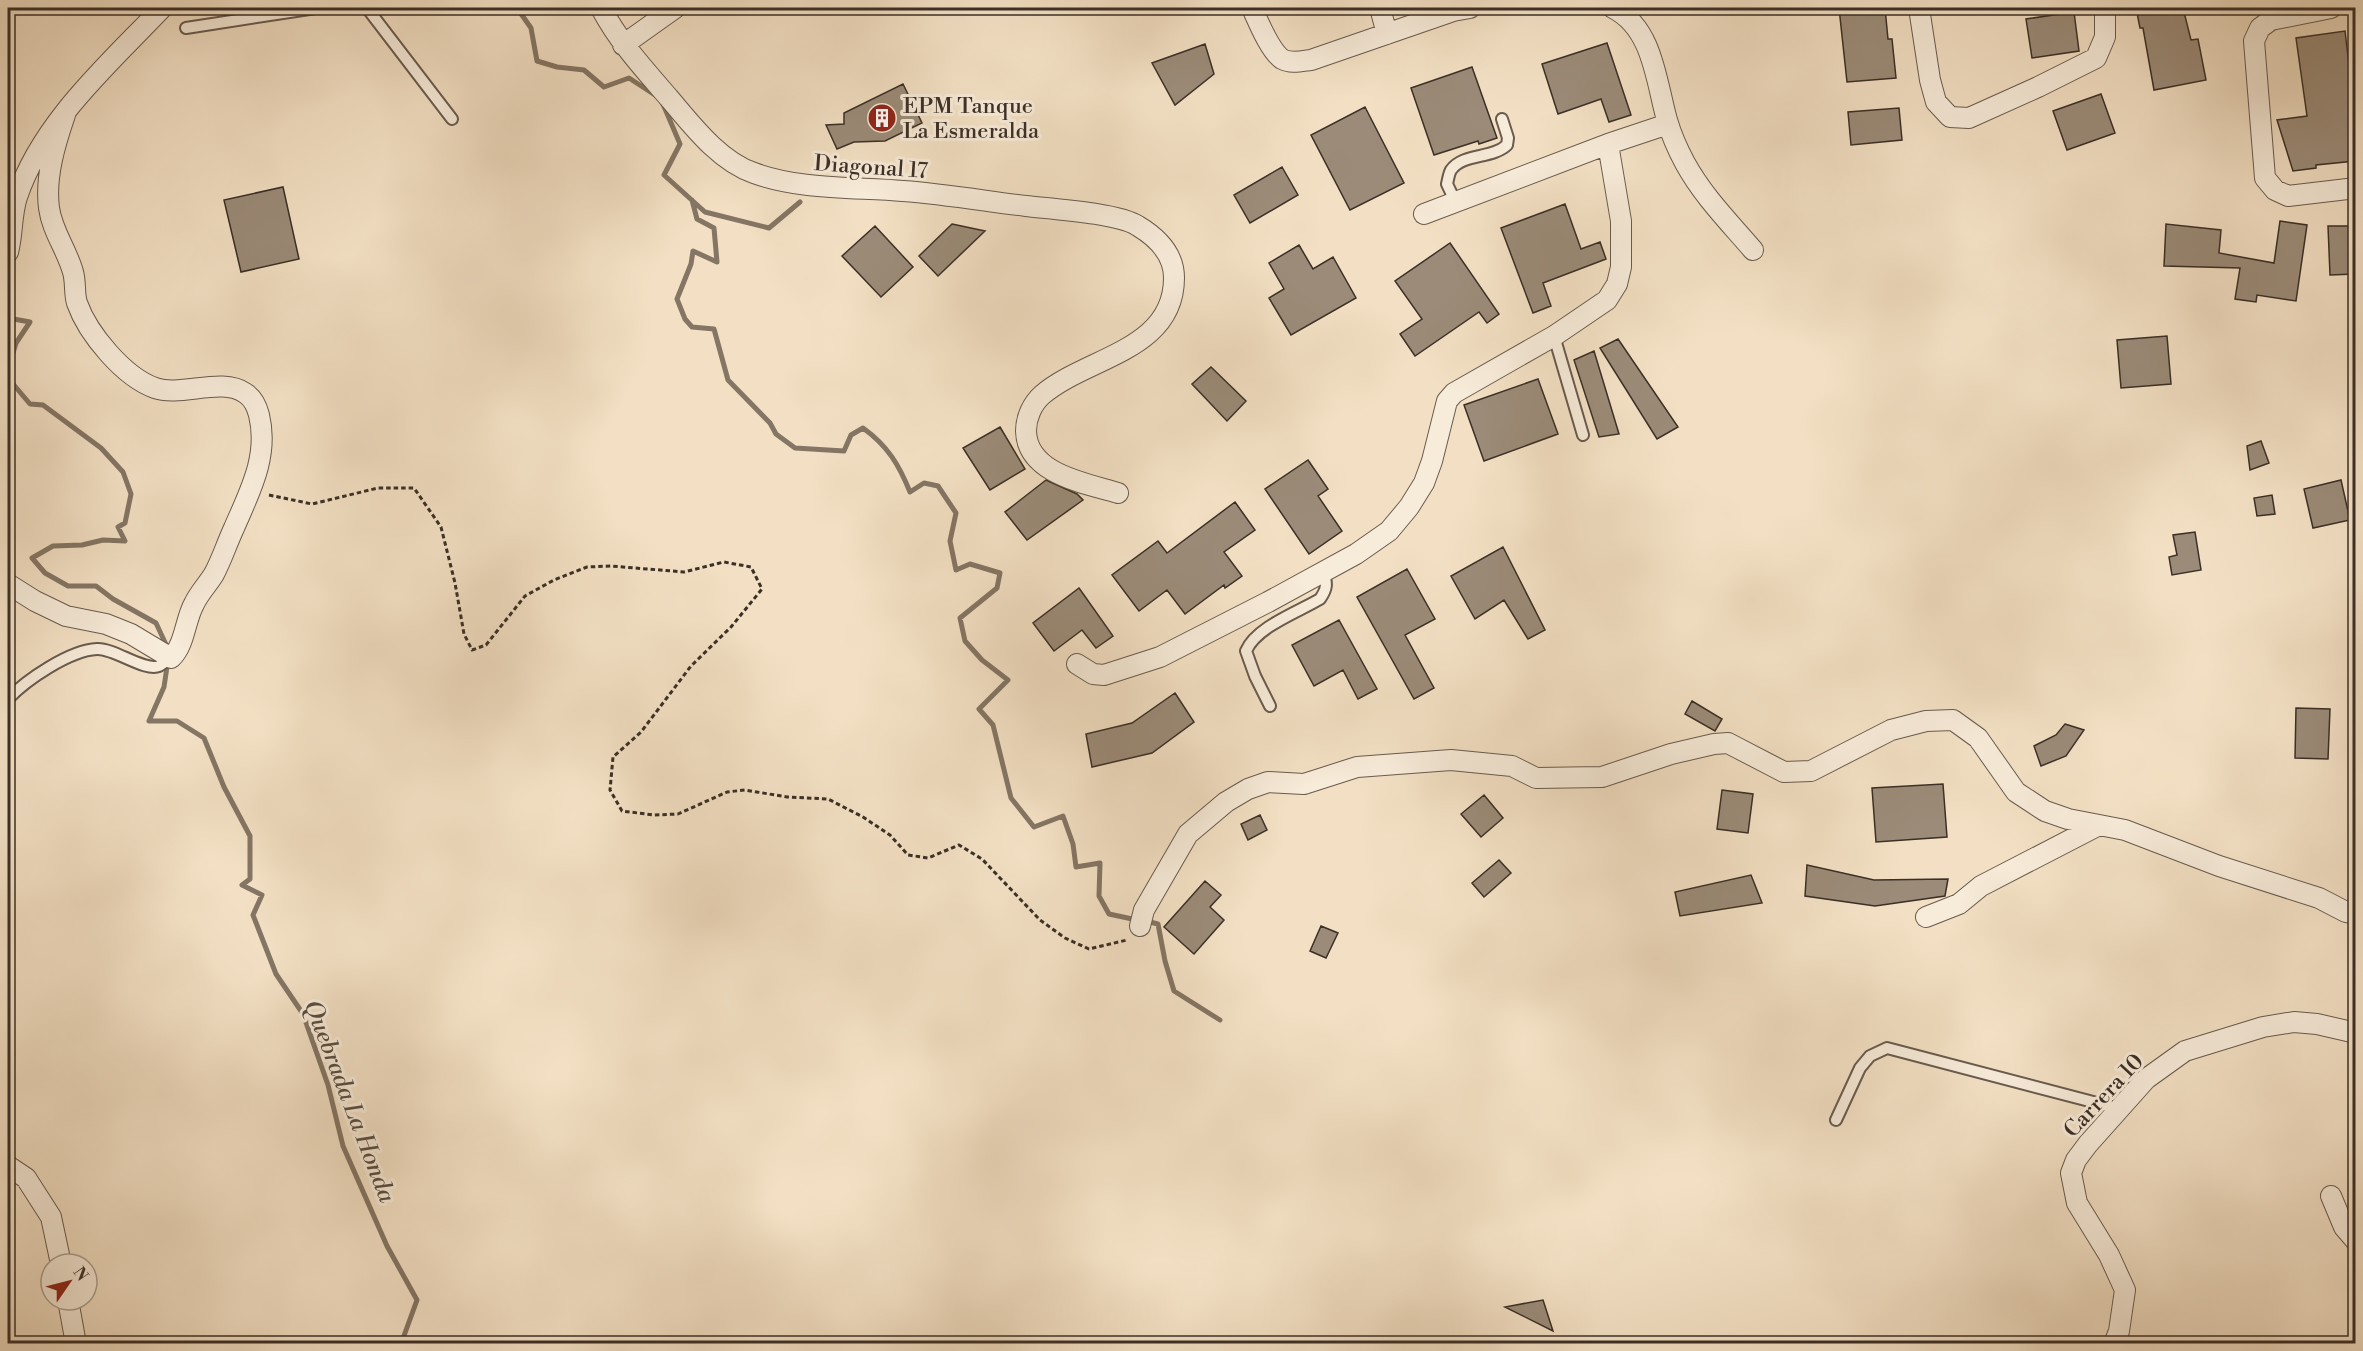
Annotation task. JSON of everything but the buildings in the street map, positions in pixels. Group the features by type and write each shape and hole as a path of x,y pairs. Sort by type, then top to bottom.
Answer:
{"street":[{"path":"8,252 16,199 35,158 65,115 162,8"},
{"name":"Diagonal 17","path":"601,8 623,45 712,147 752,173 803,185 904,191 1094,214 1136,224 1162,242 1174,266 1174,295 1162,320 1136,344 1063,381 1041,396 1026,418 1026,438 1034,457 1051,470 1118,493"},
{"path":"623,45 675,8"},
{"path":"1252,8 1273,48 1282,59 1295,62 1311,60 1470,8"},
{"path":"1380,8 1387,34"},
{"path":"1613,8 1624,14 1638,30 1650,55 1668,124 1698,185 1754,250"},
{"path":"1919,8 1930,80 1936,102 1950,117 1969,118 2096,58 2105,37 2105,8"},
{"path":"2331,8 2271,20 2260,28 2254,40 2265,178 2275,190 2288,196 2355,188"},
{"path":"8,584 35,601 66,616 106,624 131,634 171,658 178,650 193,605 214,573 250,491 258,471 263,442 257,405 245,392 228,388 156,389 137,378 111,356 88,329 76,302 73,272 49,210 48,182 55,143 65,115"},
{"path":"1424,214 1608,144 1668,124"},
{"path":"1077,664 1093,674 1104,675 1160,657 1268,603 1356,554 1389,531 1409,507 1424,483 1447,401 1454,393 1554,336 1607,300 1617,284 1622,267 1621,221 1608,144"},
{"path":"1140,926 1144,910 1188,834 1226,802 1248,789 1268,782 1304,784 1357,767 1451,760 1512,766 1536,778 1602,777 1671,754 1728,743 1784,772 1811,771 1891,730 1926,721 1953,720 1978,738 2016,792 2045,811 2068,819 2125,830 2219,866 2319,898 2346,912 2355,914"},
{"path":"1926,917 1959,903 1990,881 2099,825"},
{"name":"Carrera 10","path":"2114,1344 2119,1331 2125,1290 2109,1255 2077,1203 2071,1173 2082,1152 2155,1072 2172,1059 2201,1045 2263,1027 2294,1022 2317,1024 2355,1034"},
{"path":"8,1166 26,1178 51,1216 58,1252"},
{"path":"2331,1196 2344,1227 2355,1241"},
{"path":"70,1312 76,1344"}],"lane":[{"path":"186,28 316,8"},
{"path":"367,8 452,118"},
{"path":"1456,202 1447,184 1451,170 1461,162 1500,152 1507,145 1508,138 1502,119"},
{"path":"1554,336 1583,435"},
{"path":"1270,706 1246,651 1250,642 1264,630 1320,599 1326,591 1327,581 1322,571"},
{"path":"8,699 41,673 68,658 97,649 118,654 150,667 158,666 171,658"},
{"path":"1836,1119 1860,1068 1870,1056 1887,1048 2121,1109"}],"path":[{"path":"250,491 312,504 378,488 414,488 441,527 455,583 464,634 471,650 486,645 525,596 554,580 587,567 611,566 684,572 724,562 751,567 762,589 731,627 691,666 641,732 613,757 610,790 622,811 654,815 678,814 728,792 745,790 787,797 828,799 863,817 890,835 908,855 928,858 959,845 982,859 1040,920 1065,938 1089,949 1117,944 1132,938 1140,926"}],"waterway":[{"path":"517,8 531,28 537,61 557,67 584,70 604,87 629,78 655,95"},
{"path":"663,104 680,144 664,175 705,212 769,228 800,202"},
{"path":"692,200 697,219 714,228 717,262 693,251 691,264 677,299 685,319 692,327 714,329 728,380 770,423 776,434 795,448 844,451 851,435 863,428 892,457 910,492 924,483 938,486 956,513 950,541 956,570 970,564 1000,573 997,588 960,618 965,641 982,660 1008,680 979,709 993,725 1011,798 1034,827 1063,816 1073,844 1076,867 1100,863 1099,896 1109,914 1137,920"},
{"name":"Quebrada La Honda","path":"8,318 30,322 16,343 13,353 8,354"},
{"name":"Quebrada La Honda","path":"8,378 30,404 43,405 101,448 123,472 131,494 125,523 118,527 125,541 103,540 82,545 53,546 32,558 45,573 68,586 96,586 113,599 156,623 169,651"},
{"name":"Quebrada La Honda","path":"168,660 164,687 149,721 177,721 204,738 224,787 250,836 250,879 242,885 262,895 253,915 276,974 303,1014 328,1085 343,1146 387,1246 417,1300 401,1344"},
{"path":"1146,921 1158,924 1174,991 1220,1020"}],"place":[{"name":"EPM Tanque La Esmeralda","path":"882,118"}]}
